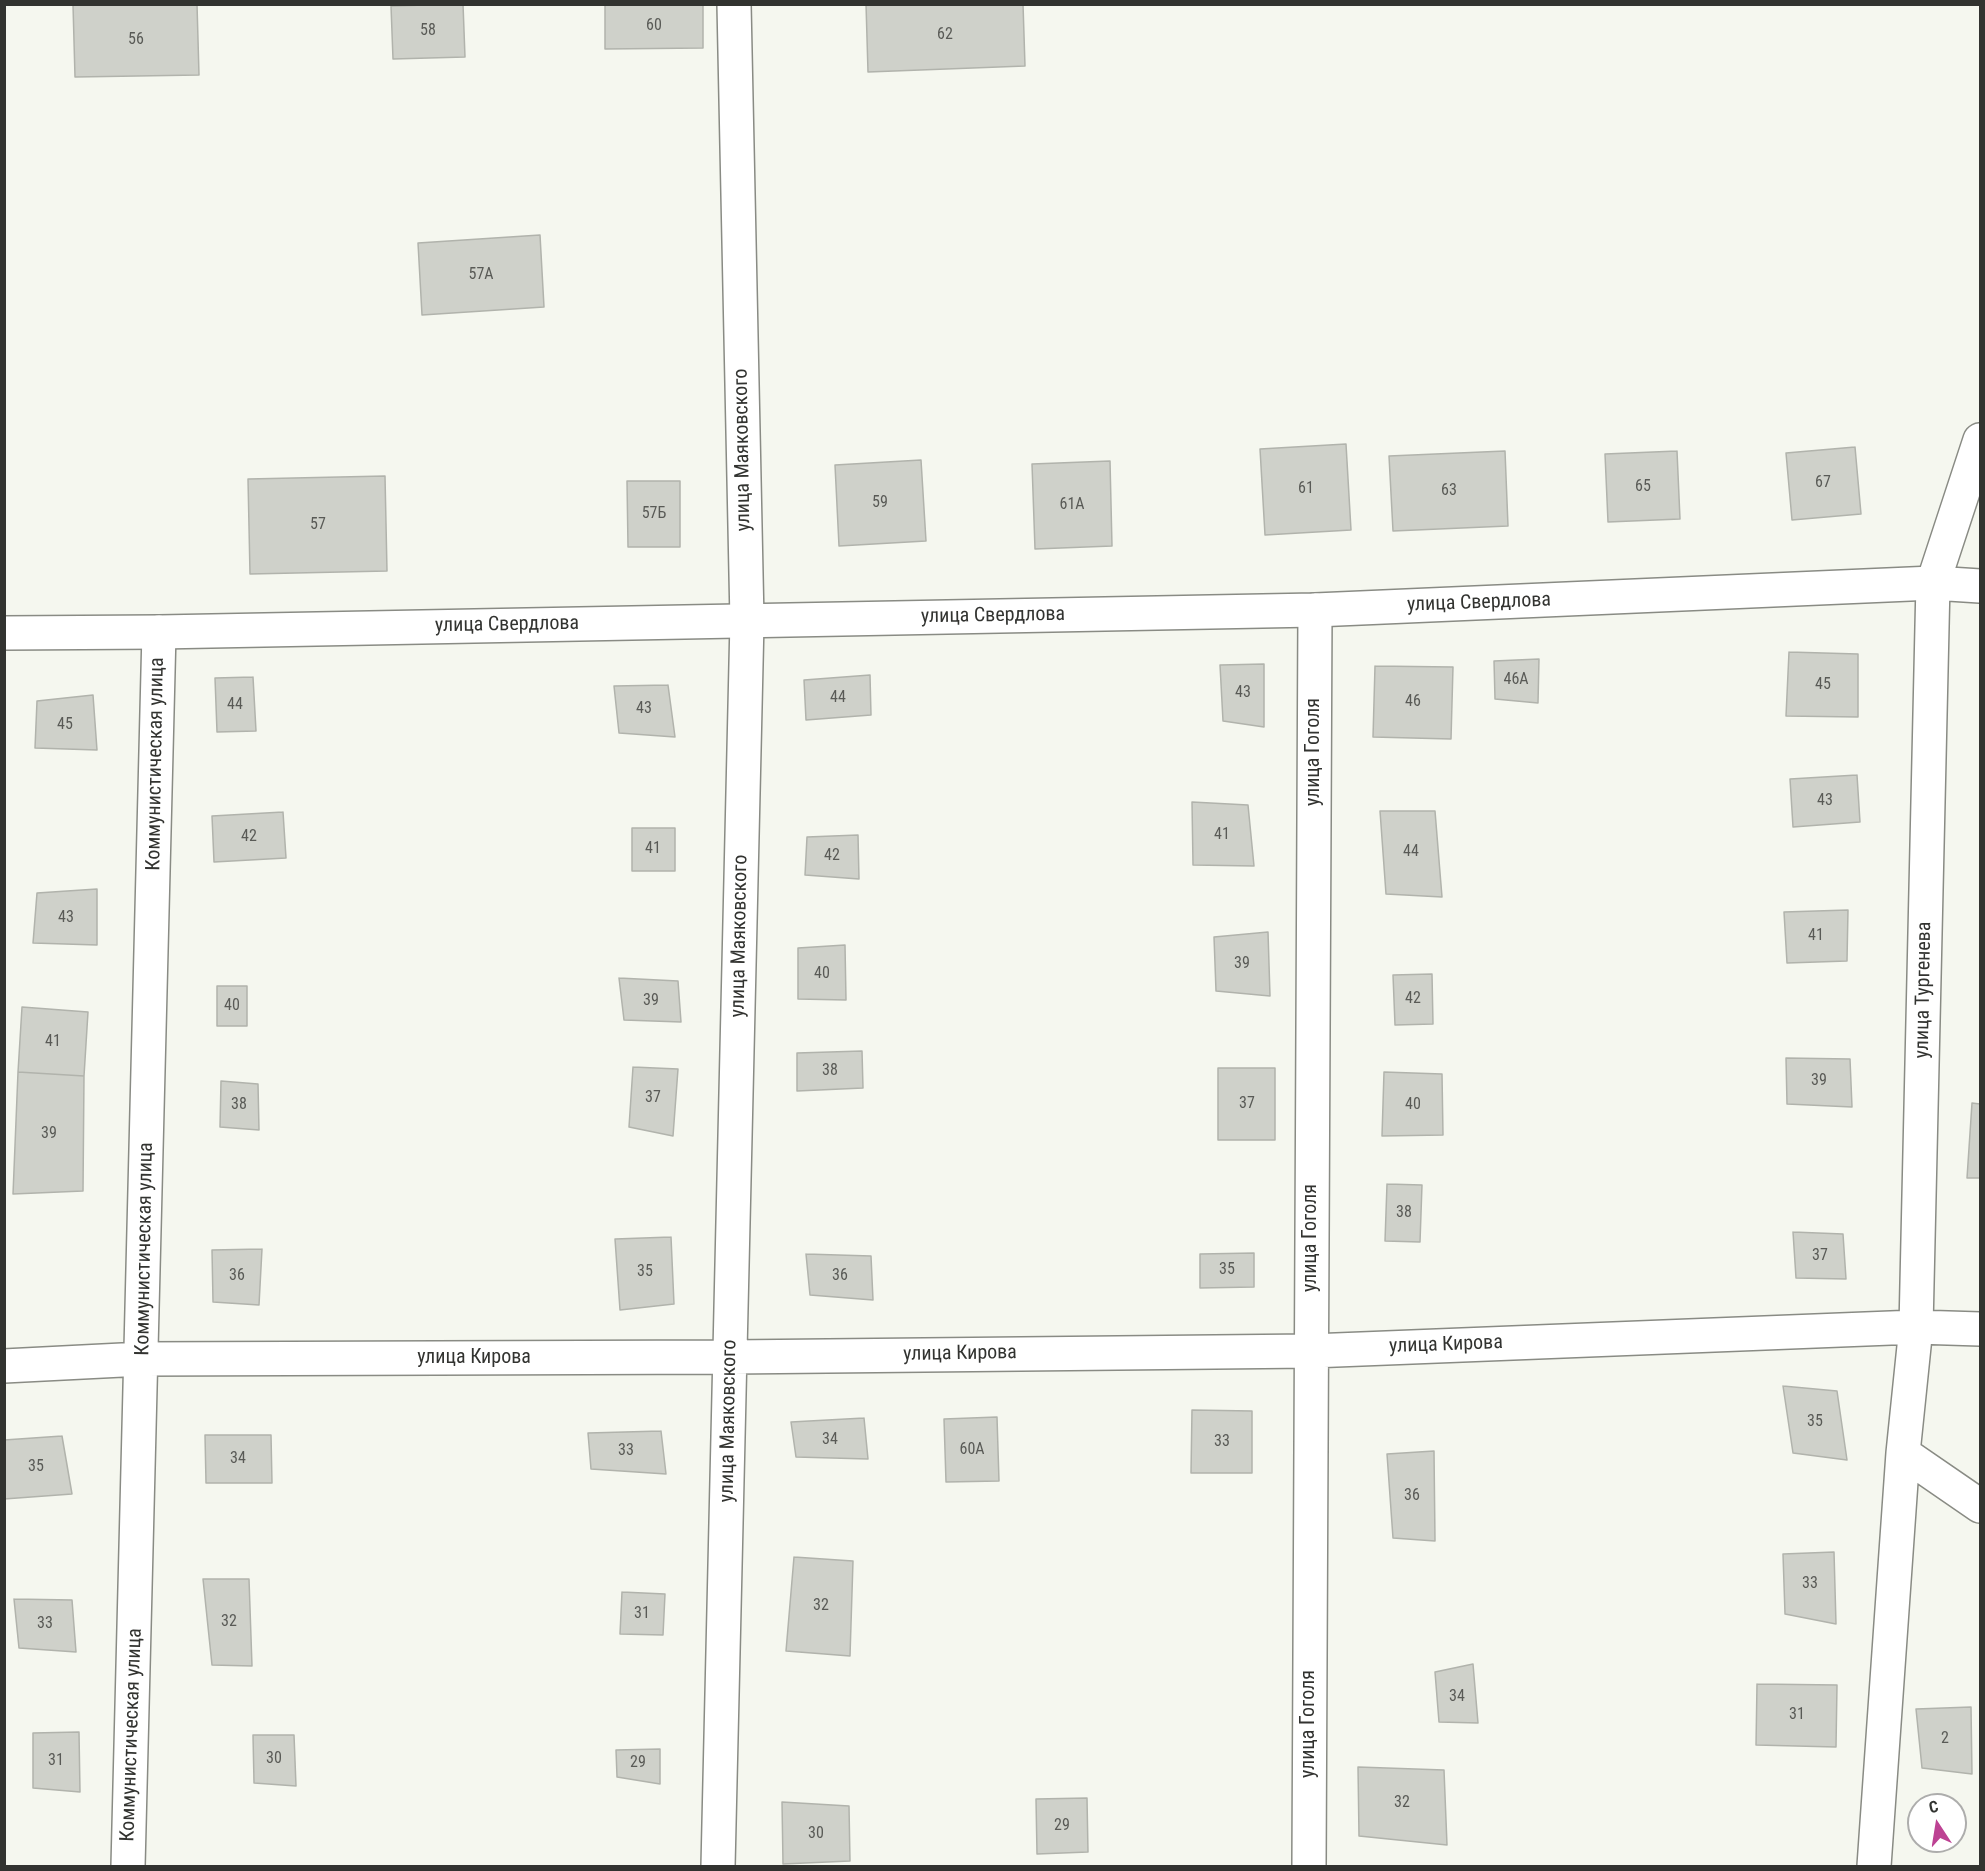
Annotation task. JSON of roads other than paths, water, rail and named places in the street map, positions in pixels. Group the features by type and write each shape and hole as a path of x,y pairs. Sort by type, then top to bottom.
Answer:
{"street":[{"name":"улица Маяковского","path":"718,1866 747,621 734,4"},
{"name":"улица Тургенева","path":"1874,1866 1903,1453 1916,1327 1933,583 1980,440"},
{"name":"улица Свердлова","path":"4,633 1315,610 1933,583 1980,586"},
{"name":"улица Гоголя","path":"1308,1866 1315,610"},
{"name":"Коммунистическая улица","path":"128,1866 159,632"},
{"name":"улица Кирова","path":"4,1366 142,1359 1311,1351 1916,1327 1980,1329"},
{"path":"1903,1453 1980,1506"}]}
